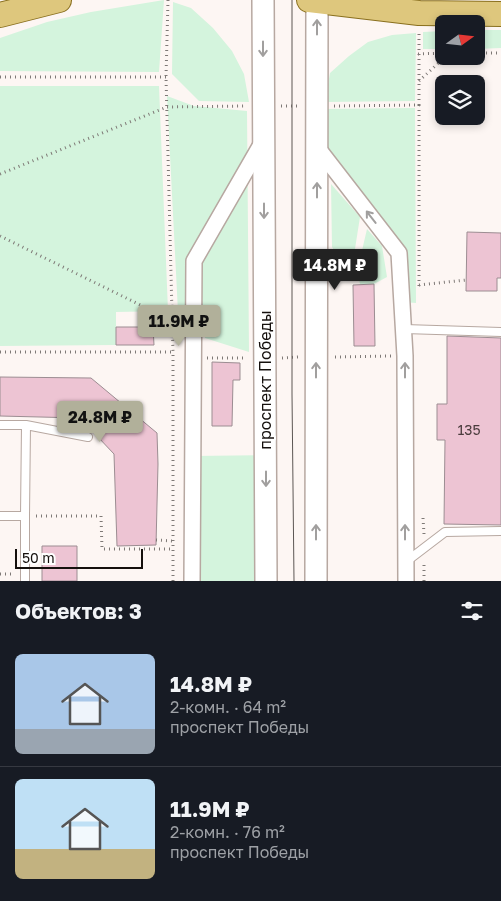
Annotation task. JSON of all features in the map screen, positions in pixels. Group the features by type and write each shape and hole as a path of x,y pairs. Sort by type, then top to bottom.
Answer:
{"main road":[{"name":"проспект Победы","path":"263,0 266,581"},
{"path":"316,581 317,147 314,0 501,14"},
{"path":"0,16 43,2"}],"street":[{"path":"192,581 194,261 264,140"},
{"path":"317,147 399,253 404,328 406,581"}],"lane":[{"path":"404,328 501,332"},
{"path":"0,425 26,425 88,437"},
{"path":"25,581 26,425"},
{"path":"0,516 25,516"},
{"path":"405,562 445,532 501,531"}],"path":[{"path":"168,0 166,77 173,321 173,581"},
{"path":"485,53 501,53"},
{"path":"418,54 435,55"},
{"path":"418,81 435,65"},
{"path":"0,77 166,77"},
{"path":"0,174 167,107"},
{"path":"0,236 173,321"},
{"path":"419,285 466,280"},
{"path":"25,516 101,516 102,549 173,549"},
{"path":"156,540 173,541"}],"green space":[{"path":"164,0 159,72 0,71 0,38 47,22 91,12"},
{"path":"173,2 191,8 213,28 232,51 244,74 249,102 199,101 172,74"},
{"path":"485,30 501,30 501,48 485,49"},
{"path":"435,31 435,49 423,49 423,32"},
{"path":"416,33 415,101 325,102 330,73 349,56 368,42 392,35"},
{"path":"0,86 159,86 168,311 116,312 116,345 0,346"},
{"path":"167,96 194,106 247,111 249,352 205,338 205,311 178,312"},
{"path":"415,108 416,303 403,302 399,253 327,152 324,109"},
{"path":"331,184 360,217 352,268 343,266 332,247"},
{"path":"367,229 382,246 387,277 374,284 360,284 357,272"},
{"path":"266,455 266,581 192,581 193,456"}],"building":[{"path":"467,232 501,233 501,278 497,278 497,291 466,291"},
{"path":"374,284 375,346 354,346 353,285"},
{"path":"116,327 153,327 154,345 116,345"},
{"path":"447,336 501,338 501,525 444,524 445,440 437,440 437,404 447,404"},
{"path":"212,362 240,363 240,380 233,380 232,426 212,426"},
{"path":"0,377 91,378 157,433 156,545 117,546 114,454 80,418 0,416"},
{"path":"42,546 77,546 77,581 42,581"}],"tram line":[{"path":"292,0 294,581"}]}
